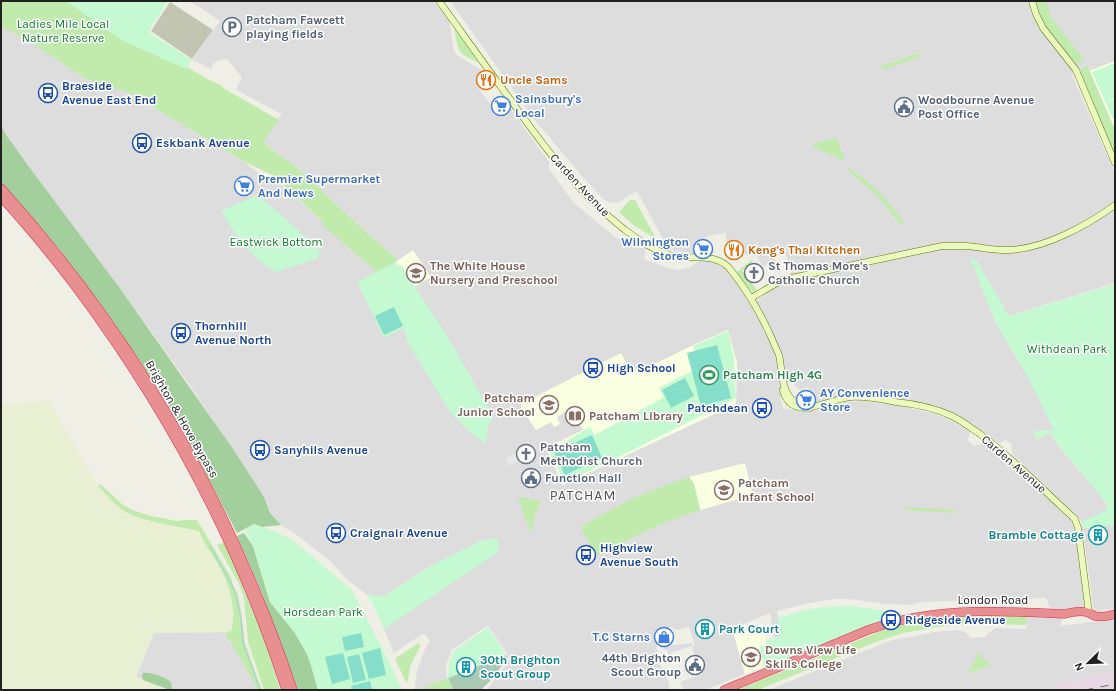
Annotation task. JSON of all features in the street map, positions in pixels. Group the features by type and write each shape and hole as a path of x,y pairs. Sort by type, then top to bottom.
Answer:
{"highway":[{"name":"Brighton & Hove Bypass","path":"1,188 33,223 82,285 121,340 185,444 224,518 253,584 274,635 293,690"},
{"name":"Brighton & Hove Bypass","path":"1,197 77,289 149,394 180,447 211,506 238,564 286,690"},
{"name":"London Road","path":"724,690 868,630 920,616 946,612 998,611 1066,614 1071,612 1083,612 1094,616 1108,616 1115,613"},
{"path":"275,660 282,690"}],"street":[{"name":"Carden Avenue","path":"439,1 539,140 574,182 597,206 636,238 656,250 680,257 708,258 720,261 730,269 751,298 765,323 777,350 784,381 784,394 792,405 798,408 810,408 850,397 862,397 923,406 952,416 961,421 986,438 1016,463 1074,519 1078,528 1089,613"},
{"path":"1032,1 1036,14 1043,28 1076,70 1115,163"},
{"path":"751,298 782,280 942,246 966,246 1009,250 1029,248 1045,243 1076,228 1106,212 1115,205"}],"shaded area":[{"name":"PATCHAM","path":"190,1 433,1 449,20 454,51 458,56 487,74 476,85 500,117 511,109 549,162 549,169 574,203 615,237 628,244 633,242 646,249 644,259 668,268 679,270 691,267 699,261 716,263 726,268 744,293 776,354 783,409 818,411 845,402 864,401 902,406 938,415 947,418 970,432 968,440 974,446 986,443 1011,463 1072,520 1076,529 1087,612 1052,613 1046,598 920,602 911,605 886,604 849,599 833,599 806,604 777,611 781,636 774,638 770,613 732,629 745,674 705,690 684,690 680,682 702,674 692,647 695,645 689,627 678,630 671,626 659,639 656,646 659,658 658,662 668,680 670,690 489,690 488,688 510,659 488,625 452,650 446,665 447,678 415,690 417,670 425,649 430,641 424,633 394,653 384,629 498,552 496,538 481,541 432,565 383,597 366,594 349,581 330,561 293,532 281,525 270,513 264,497 191,387 119,287 27,164 4,132 1,123 1,26 25,39 86,79 128,92 245,162 269,182 274,178 323,222 322,224 377,272 394,255 359,226 308,177 262,141 282,114 236,90 242,77 227,59 214,63 211,69 192,60 220,21"},
{"path":"450,1 1115,1 1115,61 1072,75 1115,173 1115,283 1009,316 1007,312 1005,312 978,263 971,257 992,314 1028,377 1053,428 1053,430 1035,431 1036,439 1051,433 1056,443 1101,496 1109,510 1083,528 1115,526 1115,609 1094,611 1081,520 1013,455 1011,443 1005,440 999,443 973,424 934,405 862,395 846,396 813,403 808,387 799,390 792,382 787,383 781,353 771,329 756,301 777,286 793,281 785,251 764,267 753,251 747,256 738,241 726,242 726,233 708,236 696,242 701,251 694,253 675,251 666,245 637,191 619,202 611,203 604,200 534,119"},
{"path":"170,2 213,30 192,59 151,31"},
{"name":"Patcham Fawcett playing fields","path":"238,16 243,26 240,28 241,31 229,37 221,24"},
{"path":"1115,61 1115,129 1090,71"},
{"name":"The White House Nursery and Preschool","path":"413,250 431,277 414,287 401,265 398,266 396,262"},
{"path":"394,307 403,326 384,335 375,316"},
{"path":"728,330 737,363 736,404 563,485 546,448 583,430 577,419 581,416 575,406 557,417 560,424 554,427 551,422 536,430 521,408 521,404 621,353 632,373"},
{"name":"Patcham High 4G","path":"717,345 731,398 701,406 687,353"},
{"path":"685,378 694,396 671,408 662,390"},
{"path":"49,401 98,486 115,503 135,516 199,531 204,542 223,572 233,610 232,632 154,633 136,677 170,690 1,690 1,405"},
{"path":"592,435 602,458 565,475 554,452"},
{"name":"Patcham Methodist Church","path":"516,453 517,456 520,454 522,459 509,466 505,459"},
{"name":"Patcham Infant School","path":"745,463 753,496 700,510 694,484 689,477"},
{"path":"1027,616 1063,617 1060,626 1115,619 1115,671 1076,680 1043,690 768,690 889,641 935,632 956,630 965,632 971,638 984,637 996,628 1026,629"},
{"name":"Downs View Life Skills College","path":"764,624 767,645 760,647 764,667 745,674 734,635"},
{"path":"226,632 226,637 230,641 258,690 170,690 136,677 154,633"},
{"path":"361,633 364,647 345,651 342,637"},
{"path":"661,636 667,642 674,645 692,643 693,646 673,652 670,655 668,651 664,649 659,639"},
{"path":"380,648 386,675 369,679 362,653"},
{"path":"343,653 350,679 332,684 325,657"},
{"path":"359,654 366,680 353,683 347,657"},
{"path":"506,655 508,658 481,690 454,690 448,678"},
{"path":"1115,671 1115,690 1043,690 1076,680"},
{"path":"370,681 372,690 352,690 351,686"}],"green space":[{"name":"Ladies Mile Local Nature Reserve","path":"1,1 70,1 134,44 187,67 223,86 223,88 279,120 263,142 308,177 359,226 394,255 397,261 377,272 321,224 323,222 274,176 245,162 128,92 86,79 25,39 1,26"},
{"path":"66,1 168,1 148,32 192,60 186,69 123,41"},
{"path":"1035,1 1046,1 1051,17 1084,60 1077,64 1044,26"},
{"path":"454,28 479,63 462,54 458,47"},
{"path":"919,53 921,55 919,57 882,70 881,66"},
{"path":"1115,63 1115,98 1108,101 1115,99 1115,117 1113,119 1092,72"},
{"path":"1087,65 1115,130 1115,156 1079,72"},
{"path":"1,123 4,132 119,287 233,449 264,497 270,513 281,525 262,527 254,524 237,533 179,422 150,376 108,314 59,249 1,183"},
{"path":"836,138 844,157 842,160 814,147 813,145 814,143"},
{"path":"847,167 865,179 880,193 906,226 899,223 879,197 853,175 846,168"},
{"name":"Eastwick Bottom","path":"257,195 305,236 320,251 318,258 276,272 262,263 250,252 221,211"},
{"path":"630,200 635,200 655,238 633,225 619,212"},
{"name":"Withdean Park","path":"970,257 978,263 1005,309 1005,312 1007,312 1010,316 1115,284 1115,526 1083,528 1082,522 1109,509 1101,496 1056,442 1051,433 1036,439 1035,431 1053,430 1053,428 1028,377 992,314"},
{"path":"751,260 753,263 742,270 757,290 753,292 737,272"},
{"path":"396,262 398,266 401,265 452,344 493,416 487,430 486,444 468,430 450,412 405,338 407,337 403,328 384,338 357,282"},
{"path":"728,331 734,358 736,398 564,483 549,451 590,427 595,435 664,397 659,388 702,366 693,346"},
{"path":"689,477 694,484 700,510 660,525 596,556 580,526 583,526 634,498"},
{"path":"100,484 123,505 135,511 177,521 197,520 231,577 238,594 245,643 262,690 258,690 230,641 226,637 226,632 232,631 233,613 230,593 222,571 199,531 152,521 126,512 115,504 98,486"},
{"path":"518,498 541,502 536,512 531,534"},
{"path":"906,507 954,510 955,512 906,510"},
{"name":"Horsdean Park","path":"254,524 291,539 352,590 402,690 318,690 307,654 295,633 270,602 253,546 245,529"},
{"path":"244,533 253,546 270,602 295,633 307,654 318,690 298,690 262,593 237,536"},
{"path":"498,538 498,552 384,629 371,600 366,594 383,597 432,565 481,541"},
{"path":"225,542 255,614 268,649 280,690 264,690 248,642 244,598 239,584 217,545"},
{"path":"851,606 901,613 901,615 870,625 764,668 760,647 767,645 766,641 781,636 778,618 805,610 824,607"},
{"path":"972,615 973,620 970,624 937,627 903,633 876,642 758,690 737,690 881,631 930,619"},
{"path":"981,616 1027,616 1026,625 982,624"},
{"path":"488,627 506,655 448,678 449,664 453,652"},
{"path":"418,643 421,645 411,664 407,684 395,659"},
{"path":"978,651 984,660 992,665 966,674 974,663"},
{"path":"143,673 154,674 165,678 171,682 172,689 170,690 143,680"},
{"path":"448,678 454,690 418,690"}],"waterway":[{"path":"210,546 233,587 241,619 243,643 260,690"}],"railway":[{"path":"1085,690 1115,684"}],"place":[{"name":"Patcham Fawcett playing fields","path":"232,27"},
{"name":"Uncle Sams","path":"486,80"},
{"name":"Braeside Avenue East End","path":"48,93"},
{"name":"Sainsbury's Local","path":"501,106"},
{"name":"Woodbourne Avenue Post Office","path":"904,107"},
{"name":"Eskbank Avenue","path":"142,143"},
{"name":"Premier Supermarket And News","path":"244,186"},
{"name":"Wilmington Stores","path":"703,249"},
{"name":"Keng's Thai Kitchen","path":"734,250"},
{"name":"The White House Nursery and Preschool","path":"416,273"},
{"name":"St Thomas More's Catholic Church","path":"754,273"},
{"name":"Thornhill Avenue North","path":"181,333"},
{"name":"High School","path":"593,368"},
{"name":"Patcham High 4G","path":"709,375"},
{"name":"AY Convenience Store","path":"806,400"},
{"name":"Patcham Junior School","path":"549,405"},
{"name":"Patchdean","path":"762,408"},
{"name":"Patcham Library","path":"575,416"},
{"name":"Sanyhils Avenue","path":"260,450"},
{"name":"Patcham Methodist Church","path":"526,454"},
{"name":"Function Hall","path":"531,478"},
{"name":"Patcham Infant School","path":"724,490"},
{"name":"Craignair Avenue","path":"336,533"},
{"name":"Bramble Cottage","path":"1098,535"},
{"name":"Highview Avenue South","path":"586,555"},
{"name":"Ridgeside Avenue","path":"891,620"},
{"name":"Park Court","path":"705,629"},
{"name":"T.C Starns","path":"664,637"},
{"name":"Downs View Life Skills College","path":"751,657"},
{"name":"44th Brighton Scout Group","path":"695,665"},
{"name":"30th Brighton Scout Group","path":"466,667"}],"district":[{"name":"PATCHAM","path":"583,495"}]}
